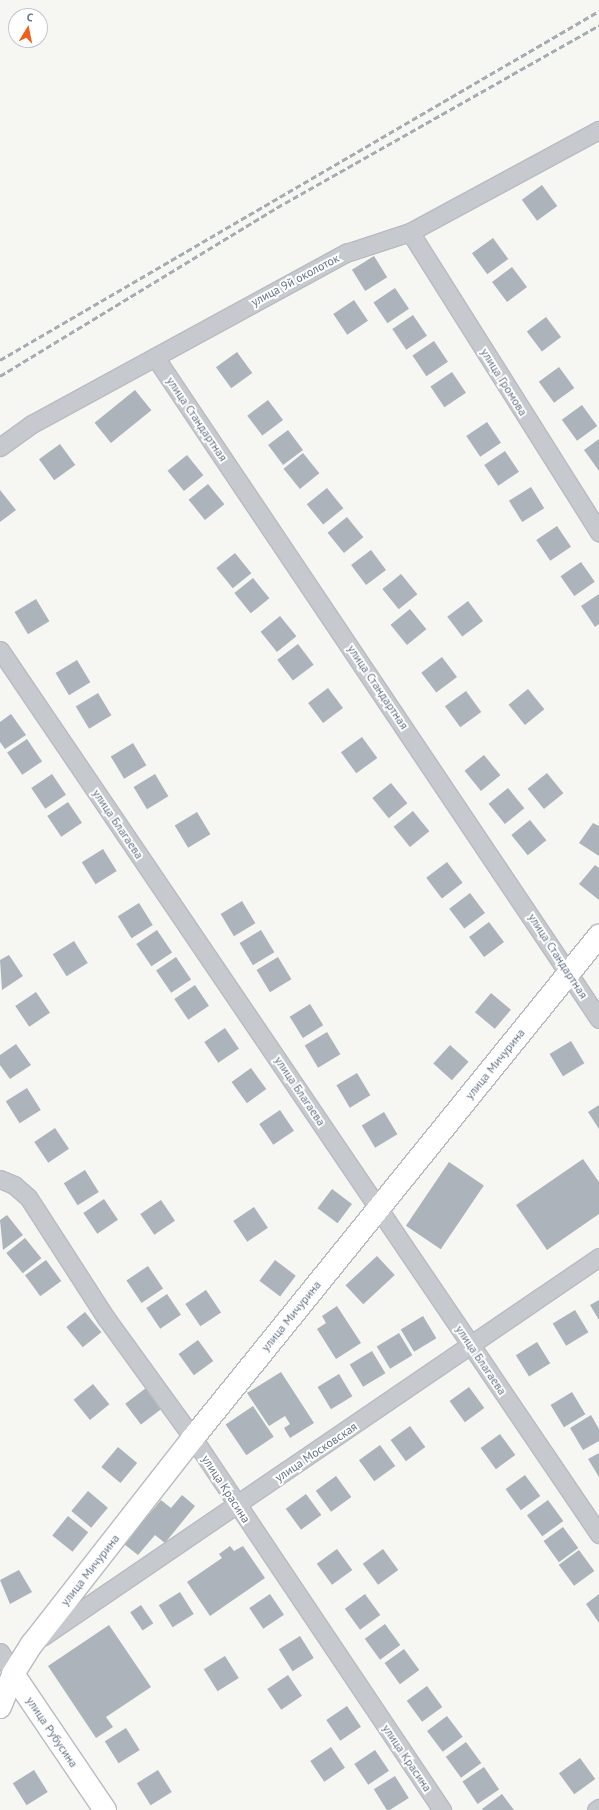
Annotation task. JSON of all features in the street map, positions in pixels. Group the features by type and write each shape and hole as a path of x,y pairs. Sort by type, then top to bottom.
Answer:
{"main road":[{"name":"улица Мичурина","path":"0,1707 13,1674 32,1644 193,1438 378,1206 599,936"},
{"name":"улица Рубусина","path":"13,1674 105,1810"}],"street":[{"name":"улица 9й околоток","path":"0,447 32,424 346,253 410,232 599,130"},
{"name":"улица Громова","path":"410,232 599,532"},
{"name":"улица Стандартная","path":"155,357 570,972 599,1019"},
{"name":"улица Благаева","path":"0,650 599,1534"},
{"name":"улица Красина","path":"0,1179 14,1185 28,1197 106,1318 193,1438 236,1506 442,1810"},
{"name":"улица Московская","path":"32,1644 471,1346 599,1257"},
{"name":"улица Рубусина","path":"0,1652 13,1674"}],"building":[{"path":"542,185 557,206 537,221 522,200"},
{"path":"493,238 508,259 487,274 472,253"},
{"path":"374,256 387,277 365,291 352,270"},
{"path":"512,267 527,287 507,302 492,282"},
{"path":"395,288 409,309 387,323 373,303"},
{"path":"354,300 368,321 347,335 333,314"},
{"path":"413,315 427,336 406,350 392,329"},
{"path":"546,317 561,337 542,351 527,331"},
{"path":"434,341 448,362 426,376 412,356"},
{"path":"237,352 252,373 231,388 216,367"},
{"path":"559,367 574,388 554,403 539,382"},
{"path":"452,372 466,393 444,407 430,387"},
{"path":"135,390 151,410 111,443 95,423"},
{"path":"268,400 283,420 262,436 247,416"},
{"path":"582,405 597,426 577,441 562,420"},
{"path":"487,422 501,443 480,457 466,436"},
{"path":"288,430 303,450 283,465 268,445"},
{"path":"599,439 599,471 584,450"},
{"path":"60,444 75,465 54,480 39,459"},
{"path":"505,451 519,472 498,486 484,465"},
{"path":"303,453 319,473 300,489 284,469"},
{"path":"187,455 203,475 184,491 168,471"},
{"path":"208,484 224,504 205,520 189,500"},
{"path":"531,487 544,508 522,522 509,501"},
{"path":"327,488 343,508 323,525 307,504"},
{"path":"0,490 16,510 0,522"},
{"path":"347,517 363,537 344,553 328,533"},
{"path":"557,526 571,547 550,561 536,540"},
{"path":"371,550 386,570 366,585 351,565"},
{"path":"235,553 251,573 233,588 216,568"},
{"path":"581,562 595,582 574,596 561,576"},
{"path":"401,574 417,594 399,609 382,589"},
{"path":"253,578 269,598 251,613 234,593"},
{"path":"599,594 599,624 595,627 581,606"},
{"path":"36,599 49,621 28,634 15,612"},
{"path":"468,601 483,621 462,637 447,617"},
{"path":"410,609 426,629 407,645 391,625"},
{"path":"280,616 296,636 277,652 261,632"},
{"path":"298,644 314,665 293,680 277,660"},
{"path":"442,657 457,677 436,693 421,673"},
{"path":"77,660 90,682 69,695 56,673"},
{"path":"328,688 343,708 323,723 308,703"},
{"path":"528,689 544,709 525,725 509,705"},
{"path":"466,691 481,712 460,727 445,706"},
{"path":"98,693 111,715 89,729 76,706"},
{"path":"11,714 26,735 5,749 0,742 0,722"},
{"path":"362,737 377,758 356,773 341,752"},
{"path":"27,739 42,761 22,775 7,752"},
{"path":"133,743 146,765 124,779 111,756"},
{"path":"484,755 500,775 481,791 465,771"},
{"path":"547,773 563,793 544,809 528,789"},
{"path":"52,774 66,795 45,809 31,788"},
{"path":"155,774 168,796 147,809 134,787"},
{"path":"391,783 407,803 389,818 372,798"},
{"path":"508,788 524,808 505,824 489,804"},
{"path":"68,802 82,823 61,837 47,816"},
{"path":"413,811 429,831 410,847 394,827"},
{"path":"197,812 210,834 188,848 175,825"},
{"path":"530,820 546,840 528,855 511,835"},
{"path":"593,823 599,826 599,856 579,843"},
{"path":"103,849 117,871 96,884 82,862"},
{"path":"447,862 463,883 442,898 426,878"},
{"path":"595,865 599,868 599,900 579,884"},
{"path":"470,893 485,913 464,929 449,909"},
{"path":"242,901 255,923 234,936 221,914"},
{"path":"139,903 153,925 132,938 118,916"},
{"path":"489,922 504,942 484,957 469,937"},
{"path":"157,930 172,952 151,966 136,944"},
{"path":"261,930 274,952 253,965 240,943"},
{"path":"74,941 88,963 67,976 53,954"},
{"path":"9,955 23,976 2,990 0,960"},
{"path":"176,957 191,979 171,993 156,970"},
{"path":"278,957 291,979 270,992 257,970"},
{"path":"195,985 209,1006 188,1020 174,999"},
{"path":"36,992 50,1013 29,1027 15,1006"},
{"path":"491,993 511,1010 495,1029 475,1012"},
{"path":"310,1004 323,1025 303,1038 290,1017"},
{"path":"225,1028 239,1049 218,1063 204,1042"},
{"path":"327,1032 340,1054 318,1068 305,1045"},
{"path":"571,1041 584,1063 563,1076 550,1054"},
{"path":"16,1044 31,1065 10,1079 0,1065 0,1055"},
{"path":"450,1045 469,1062 452,1080 433,1064"},
{"path":"251,1068 266,1089 247,1103 232,1082"},
{"path":"357,1073 370,1095 350,1108 336,1085"},
{"path":"27,1088 41,1110 20,1123 6,1101"},
{"path":"599,1105 599,1129 588,1112"},
{"path":"280,1110 294,1131 273,1145 259,1124"},
{"path":"384,1112 397,1134 375,1148 362,1125"},
{"path":"55,1128 69,1149 48,1163 34,1142"},
{"path":"583,1159 599,1182 599,1214 547,1250 516,1205"},
{"path":"449,1162 484,1185 441,1249 406,1226"},
{"path":"85,1170 99,1192 78,1205 64,1183"},
{"path":"332,1189 352,1204 338,1223 318,1208"},
{"path":"104,1199 118,1220 97,1234 83,1213"},
{"path":"161,1200 175,1221 154,1235 140,1214"},
{"path":"254,1207 268,1228 247,1242 233,1221"},
{"path":"7,1215 23,1235 3,1250 0,1220"},
{"path":"25,1238 41,1258 23,1273 6,1253"},
{"path":"377,1256 395,1275 363,1304 346,1285"},
{"path":"46,1260 61,1281 40,1296 25,1275"},
{"path":"275,1260 296,1276 280,1296 259,1281"},
{"path":"148,1266 163,1288 142,1303 126,1281"},
{"path":"206,1290 221,1312 200,1326 185,1304"},
{"path":"167,1294 181,1315 160,1329 146,1308"},
{"path":"599,1300 599,1320 590,1305"},
{"path":"337,1306 361,1343 336,1359 317,1329 326,1323 322,1316"},
{"path":"575,1310 588,1332 566,1346 553,1323"},
{"path":"85,1312 101,1332 83,1347 66,1327"},
{"path":"423,1316 436,1338 414,1352 401,1329"},
{"path":"399,1333 412,1355 390,1369 377,1346"},
{"path":"198,1340 213,1361 194,1375 179,1354"},
{"path":"537,1342 550,1363 529,1376 516,1355"},
{"path":"372,1351 385,1373 363,1387 350,1364"},
{"path":"281,1372 314,1423 290,1438 284,1428 290,1424 285,1416 269,1426 247,1393"},
{"path":"339,1374 352,1396 331,1409 318,1387"},
{"path":"93,1384 109,1404 90,1420 74,1400"},
{"path":"469,1387 484,1408 465,1422 450,1401"},
{"path":"146,1388 162,1409 141,1424 125,1404"},
{"path":"572,1392 585,1414 564,1427 551,1405"},
{"path":"253,1406 274,1437 246,1455 226,1424"},
{"path":"591,1415 599,1429 599,1441 583,1450 570,1428"},
{"path":"410,1426 425,1447 406,1461 391,1440"},
{"path":"500,1434 515,1455 496,1469 481,1448"},
{"path":"380,1445 395,1466 374,1481 359,1460"},
{"path":"118,1447 137,1463 120,1483 101,1467"},
{"path":"599,1453 599,1477 588,1459"},
{"path":"525,1475 540,1496 521,1510 506,1489"},
{"path":"336,1476 351,1497 331,1512 316,1491"},
{"path":"88,1491 108,1508 91,1528 71,1511"},
{"path":"306,1494 321,1515 301,1530 286,1509"},
{"path":"182,1495 195,1506 165,1543 155,1535 138,1555 124,1544 161,1500 171,1508"},
{"path":"548,1500 563,1521 542,1536 527,1515"},
{"path":"68,1516 88,1532 72,1552 52,1535"},
{"path":"563,1527 578,1548 559,1562 544,1541"},
{"path":"230,1546 234,1551 243,1546 265,1578 210,1616 187,1582 222,1558 219,1554"},
{"path":"337,1549 352,1570 332,1585 317,1564"},
{"path":"383,1549 398,1570 378,1585 363,1564"},
{"path":"579,1550 594,1571 574,1586 559,1565"},
{"path":"19,1570 32,1592 10,1604 0,1580"},
{"path":"180,1592 194,1614 173,1627 159,1605"},
{"path":"270,1594 284,1615 263,1629 249,1608"},
{"path":"365,1594 380,1615 360,1630 345,1609"},
{"path":"599,1594 599,1623 586,1604"},
{"path":"141,1605 153,1623 143,1631 130,1612"},
{"path":"385,1624 400,1645 380,1660 365,1639"},
{"path":"109,1625 151,1687 106,1717 113,1727 96,1738 48,1666"},
{"path":"300,1636 314,1658 293,1671 279,1649"},
{"path":"404,1649 419,1670 400,1684 385,1663"},
{"path":"225,1656 239,1678 218,1691 204,1669"},
{"path":"288,1675 302,1696 281,1710 267,1689"},
{"path":"427,1686 442,1707 422,1722 407,1701"},
{"path":"347,1706 361,1727 340,1741 326,1720"},
{"path":"447,1716 463,1737 443,1752 427,1731"},
{"path":"126,1728 140,1750 119,1763 105,1741"},
{"path":"466,1742 481,1763 461,1778 446,1757"},
{"path":"331,1747 345,1768 324,1782 310,1761"},
{"path":"375,1750 389,1771 368,1785 354,1764"},
{"path":"580,1758 595,1779 574,1794 559,1773"},
{"path":"484,1767 499,1789 478,1804 462,1782"},
{"path":"34,1770 48,1792 27,1805 13,1783"},
{"path":"158,1770 172,1792 151,1805 137,1783"},
{"path":"395,1776 409,1798 390,1810 387,1810 374,1789"},
{"path":"502,1794 514,1810 482,1809"}],"railway":[{"path":"0,360 599,11"},
{"path":"0,376 285,203 599,25"}]}
